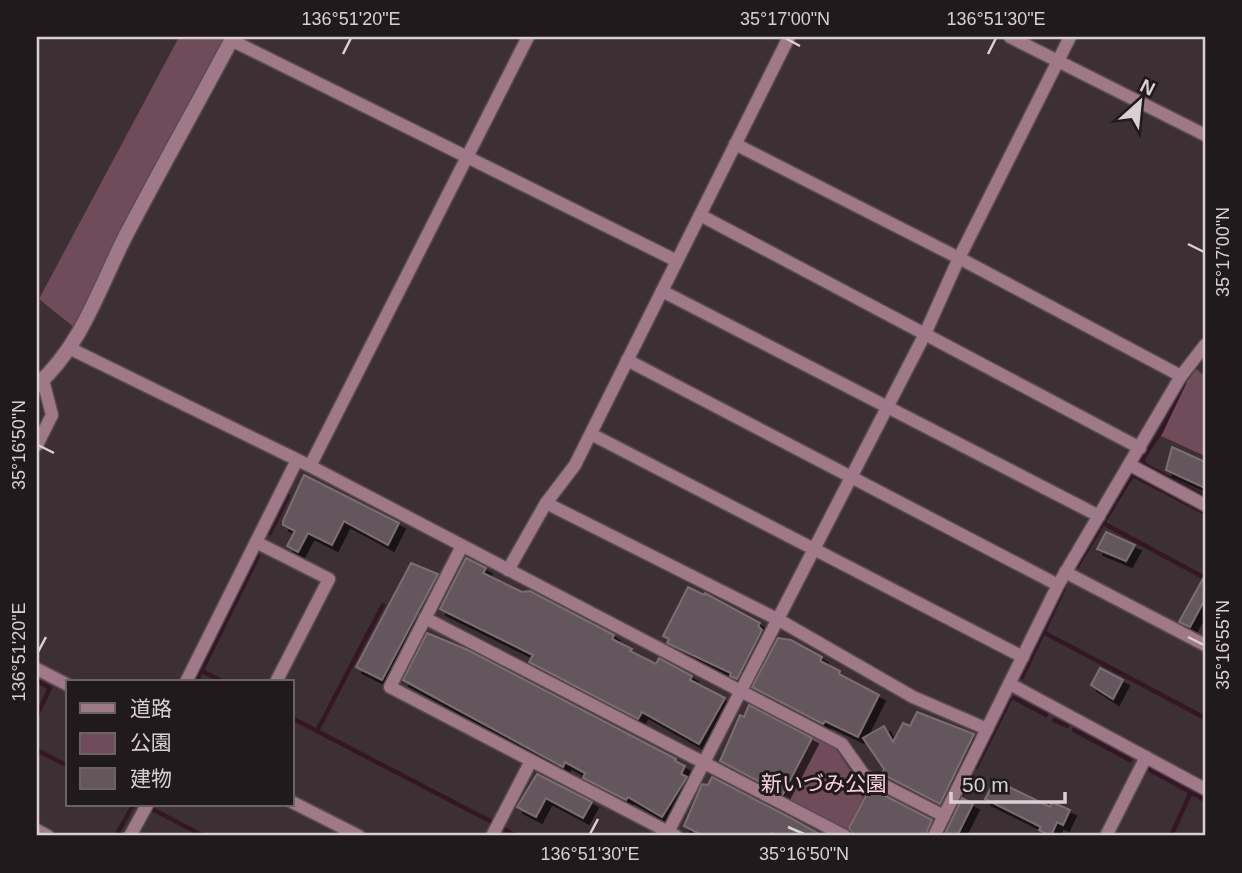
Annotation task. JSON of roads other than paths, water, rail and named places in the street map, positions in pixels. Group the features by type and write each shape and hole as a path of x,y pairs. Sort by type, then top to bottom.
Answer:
{"street":[{"path":"310,466 528,37"},
{"path":"508,570 546,503 575,465 789,37"},
{"path":"1010,37 1205,135"},
{"path":"462,545 390,687 672,834 704,763 853,477 1070,37"},
{"path":"37,445 52,415 40,382 58,366 84,326 125,237 232,39 677,261"},
{"path":"735,144 960,258 1181,376"},
{"path":"699,215 1140,448"},
{"path":"663,290 1099,516"},
{"path":"933,836 1058,584 1181,376 1205,345"},
{"path":"69,348 310,466 842,744 864,775 944,816"},
{"path":"627,360 1058,584"},
{"path":"591,434 1023,657"},
{"path":"187,680 297,460"},
{"path":"1130,465 1205,505"},
{"path":"546,503 779,620 913,697 987,729"},
{"path":"256,542 329,579 277,680"},
{"path":"1065,572 1205,645"},
{"path":"425,618 845,836"},
{"path":"37,669 66,684"},
{"path":"1010,684 1205,789"},
{"path":"1106,836 1146,757"},
{"path":"492,836 531,761"},
{"path":"294,803 359,836"},
{"path":"130,836 146,806"},
{"path":"37,830 48,836"}],"waterway":[{"path":"1184,383 1161,431 1142,460 1145,465 1205,497"},
{"path":"1077,566 1131,477 1135,476 1205,513"},
{"path":"270,533 288,496"},
{"path":"1103,523 1205,578"},
{"path":"197,680 258,556"},
{"path":"1022,677 1064,588"},
{"path":"317,731 383,605"},
{"path":"1043,632 1205,718"},
{"path":"202,671 220,680"},
{"path":"37,681 50,688 37,715"},
{"path":"1014,698 1046,715"},
{"path":"976,767 1010,699"},
{"path":"294,719 490,821"},
{"path":"1054,720 1067,726"},
{"path":"1074,730 1130,760"},
{"path":"37,750 66,765"},
{"path":"1150,770 1205,800"},
{"path":"951,816 971,777"},
{"path":"1171,836 1191,792"},
{"path":"116,836 132,806"},
{"path":"152,809 204,836"},
{"path":"504,829 516,836"}],"park label":[{"name":"新いづみ公園","path":"824,784"}]}
